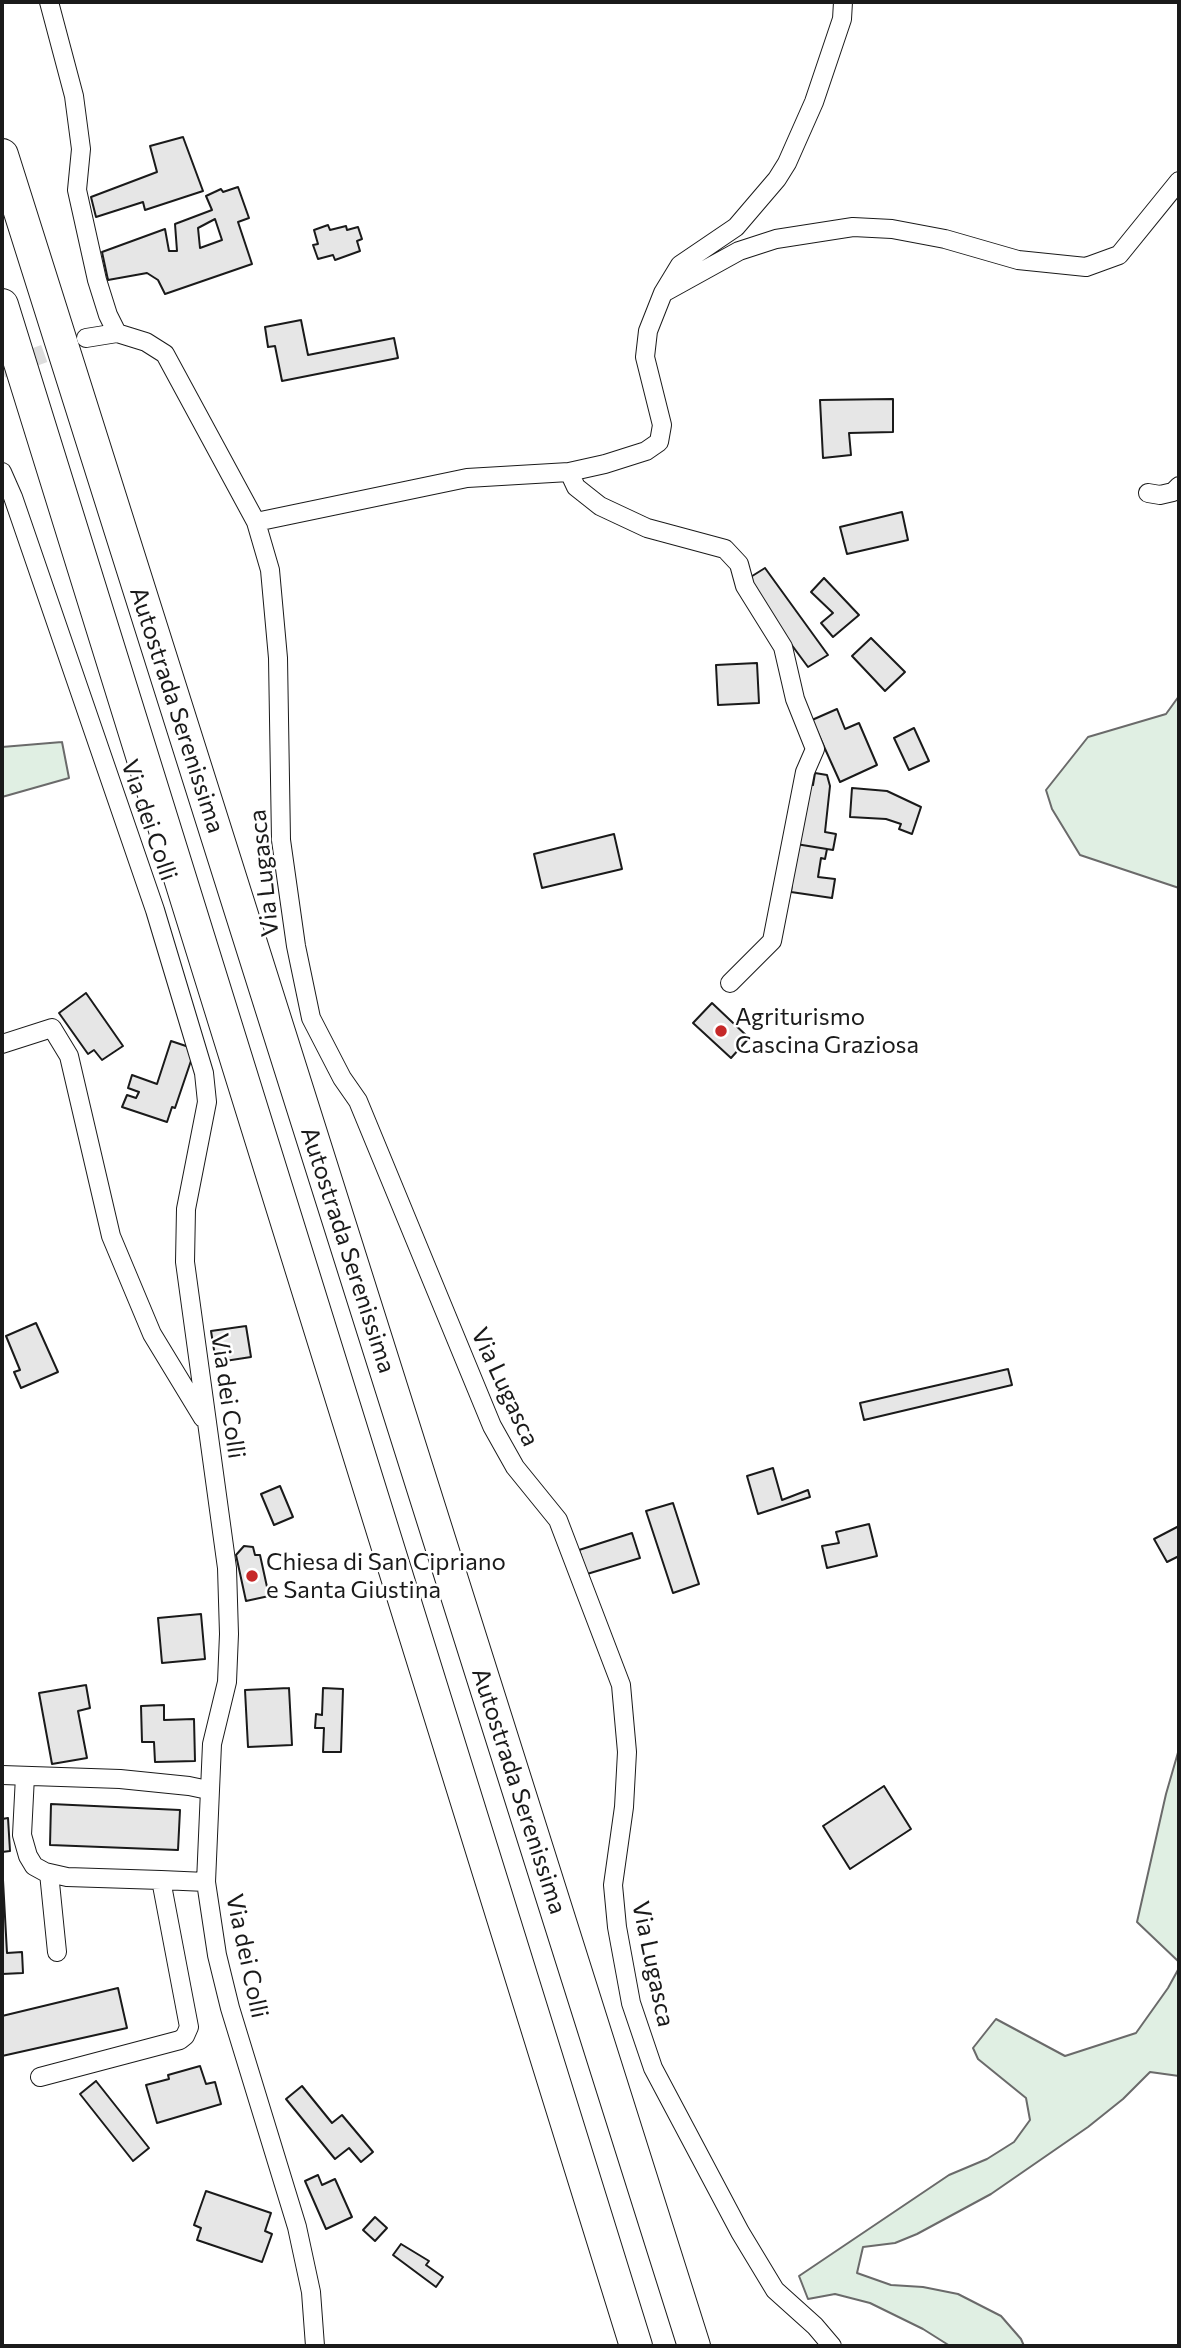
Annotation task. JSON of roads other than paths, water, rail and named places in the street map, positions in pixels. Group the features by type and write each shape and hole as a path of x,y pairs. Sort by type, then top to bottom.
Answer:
{"highway":[{"name":"Autostrada Serenissima","path":"2,155 694,2346"},
{"name":"Autostrada Serenissima","path":"2,306 636,2346"}],"street":[{"path":"49,2 74,96 81,149 77,190 97,281 117,333 86,338"},
{"path":"256,522 467,478 569,472 646,451 659,442 662,425 645,357 648,331 663,293 680,265 736,227 777,179 787,163 814,102 842,19 843,2"},
{"path":"663,293 739,251 776,239 853,227 892,229 945,239 1018,260 1086,267 1119,255 1179,181"},
{"name":"Via Lugasca","path":"117,333 146,342 165,354 256,522 270,570 278,658 281,840 296,946 311,1018 342,1078 358,1101 492,1426 515,1467 558,1520 621,1685 627,1752 624,1807 613,1885 631,2003 653,2068 740,2232 775,2290 815,2326 832,2346"},
{"name":"Via dei Colli","path":"2,472 13,497 155,910 204,1073 207,1102 186,1209 185,1262 227,1568 229,1634 227,1682 212,1744 206,1882 217,1955 230,2008 297,2227 311,2292 315,2346"},
{"path":"569,472 576,487 600,506 648,528 725,549 739,564 745,586 783,647 795,699 815,749 805,772 772,941 730,983"},
{"path":"1148,492 1160,495 1172,492 1179,486"},
{"path":"2,1044 52,1028 68,1056 111,1236 152,1334 207,1423"},
{"path":"2,1776 120,1779 208,1790"},
{"path":"25,1776 22,1835 34,1866 67,1877 206,1882"},
{"path":"49,1873 57,1952"},
{"path":"40,2077 180,2040 186,2036 189,2020 162,1880"}],"tunnel":[{"path":"2,369 70,344"}],"place":[{"name":"Agriturismo Cascina Graziosa","path":"721,1031"},
{"name":"Chiesa di San Cipriano e Santa Giustina","path":"252,1576"}]}
